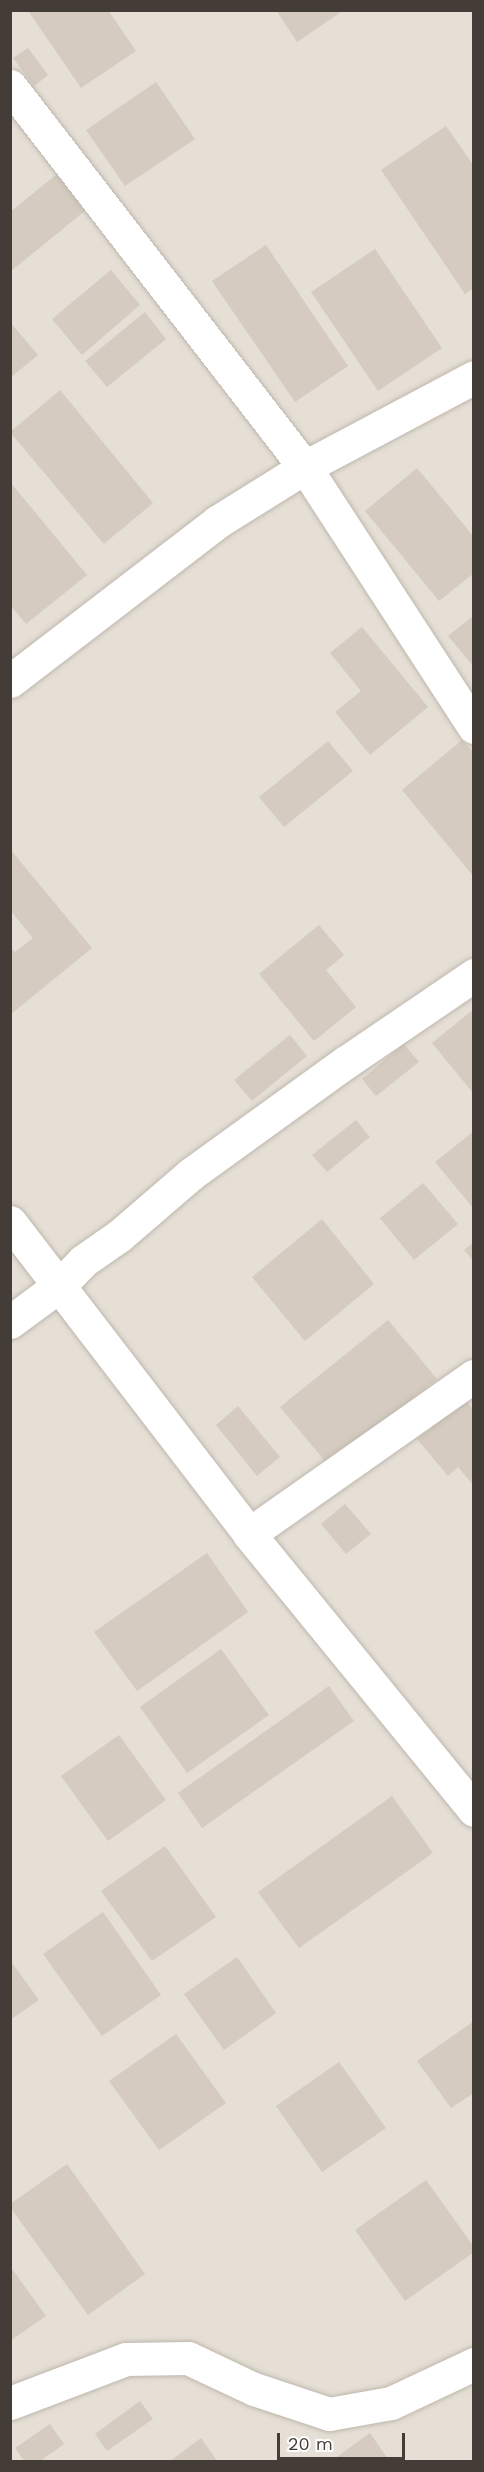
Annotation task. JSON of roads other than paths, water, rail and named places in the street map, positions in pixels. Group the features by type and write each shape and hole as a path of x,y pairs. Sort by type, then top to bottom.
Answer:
{"street":[{"path":"10,86 305,467 474,728"},
{"path":"10,681 217,522 305,467 474,377"},
{"path":"10,1322 60,1285 83,1262 119,1236 191,1174 346,1062 474,975"},
{"path":"10,1222 249,1534 474,1810"},
{"path":"249,1534 474,1377"},
{"path":"10,2403 126,2359 188,2358 254,2389 329,2414 391,2403 474,2364"}]}
